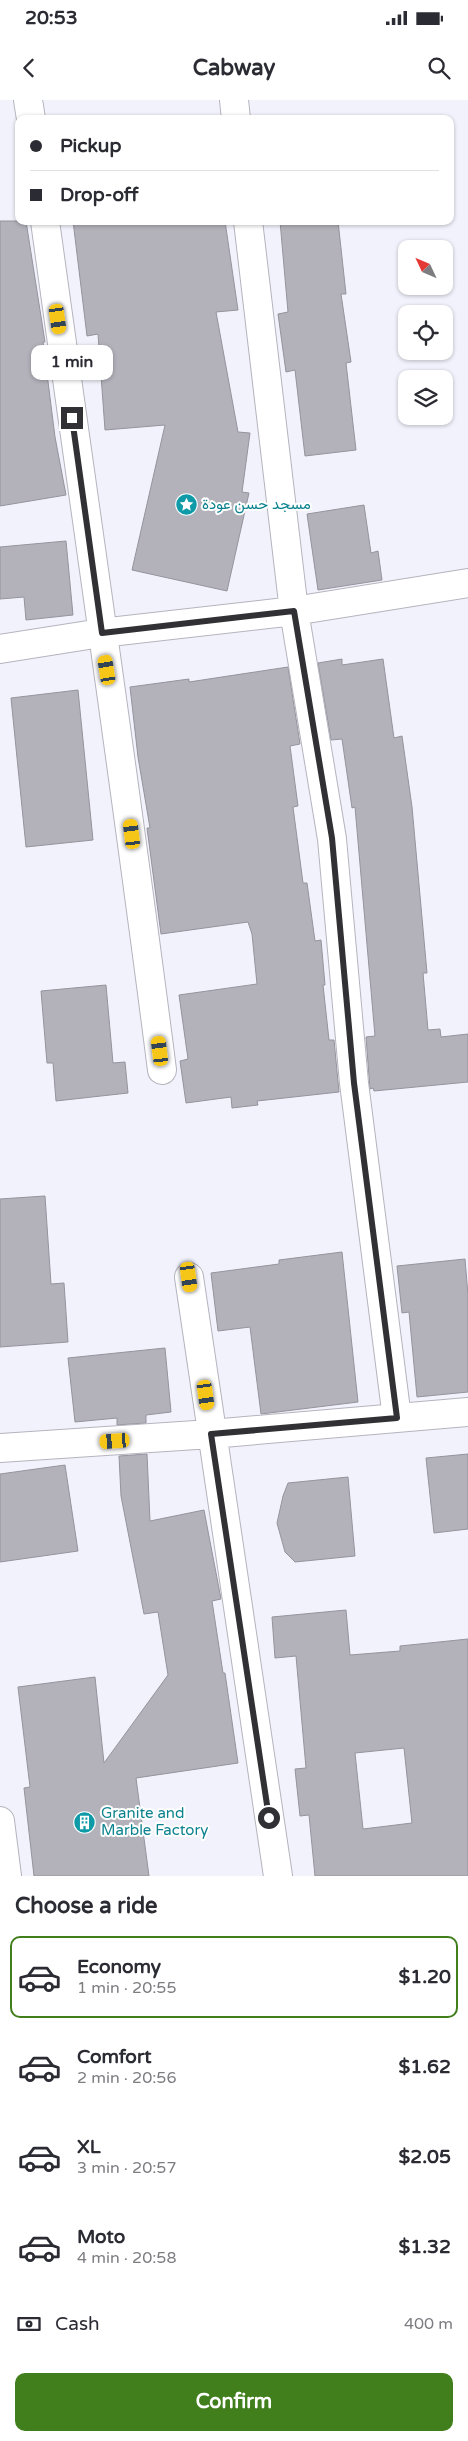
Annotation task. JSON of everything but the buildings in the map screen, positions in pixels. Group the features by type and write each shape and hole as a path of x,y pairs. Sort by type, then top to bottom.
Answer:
{"street":[{"path":"28,100 30,115"},
{"path":"234,100 236,115"},
{"path":"46,225 102,633 130,815 162,1070"},
{"path":"248,225 294,611 332,838 354,1083 397,1418"},
{"path":"0,648 102,633 294,611 468,583"},
{"path":"189,1277 278,1876"},
{"path":"0,1448 211,1434 468,1412"},
{"path":"0,1821 7,1876"}],"place":[{"name":"مسجد حسن عودة","path":"186,504"},
{"name":"Granite and Marble Factory","path":"85,1822"}],"route":[{"path":"72,418 102,633 294,611 332,838 354,1083 397,1418 211,1434 269,1818"}]}
